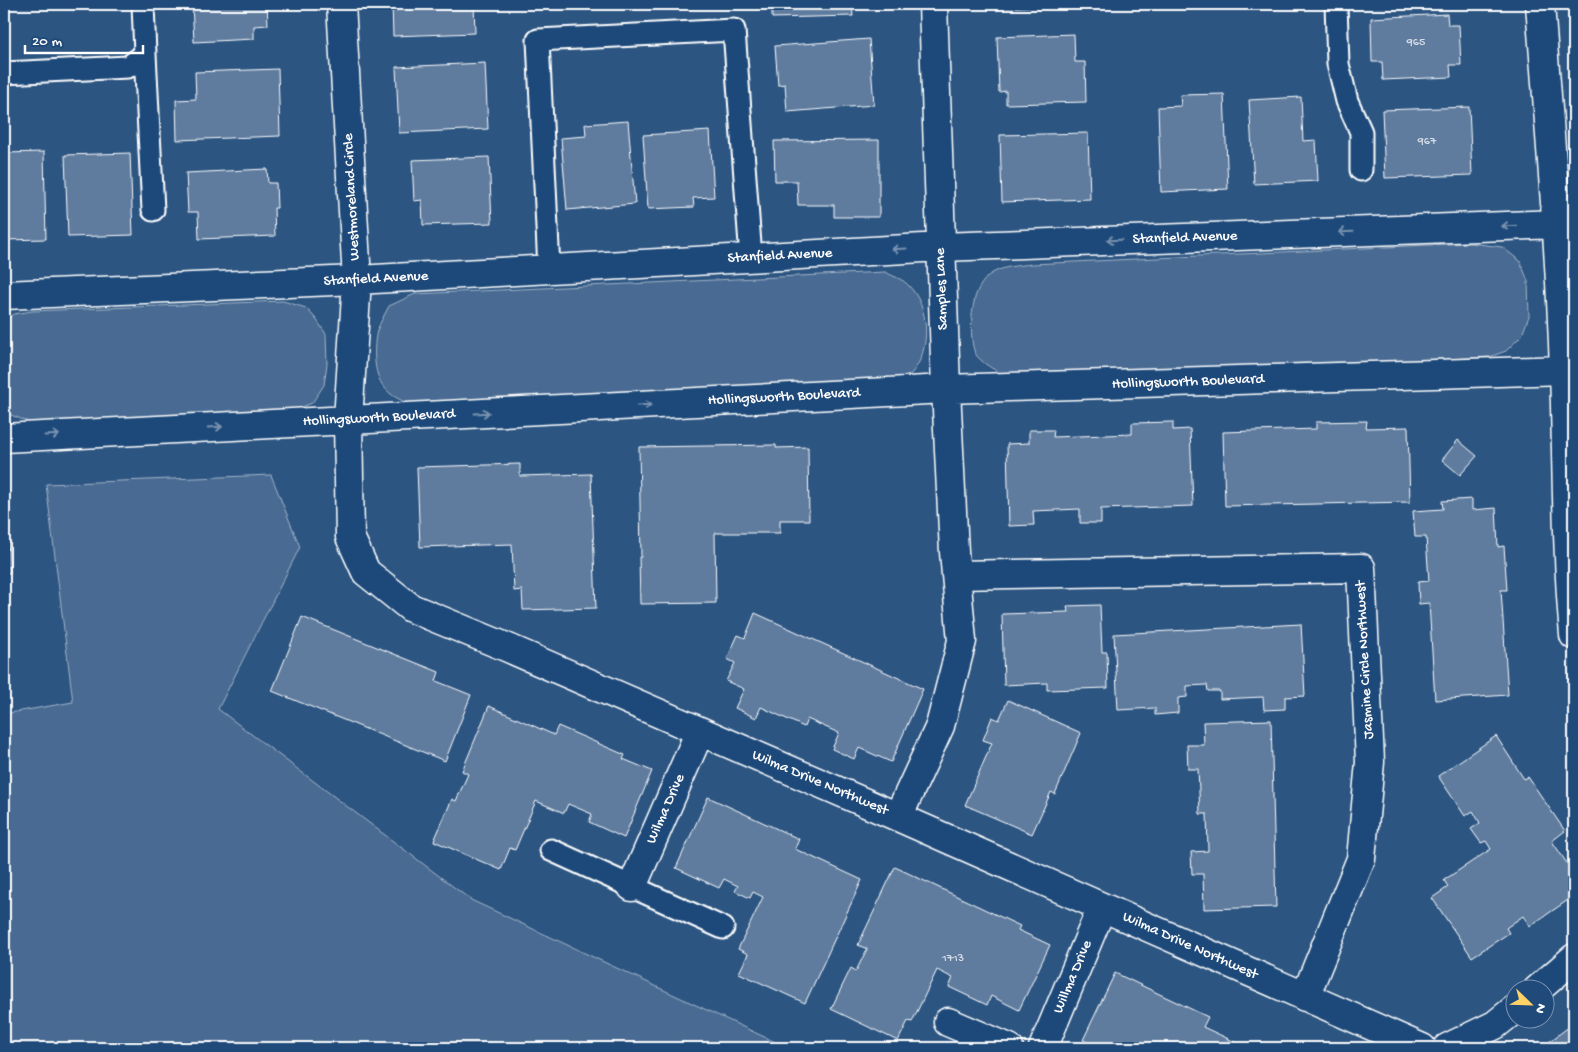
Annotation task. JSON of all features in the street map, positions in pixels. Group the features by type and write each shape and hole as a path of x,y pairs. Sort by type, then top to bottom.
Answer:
{"street":[{"name":"Westmoreland Circle","path":"341,4 356,280 348,420"},
{"name":"Samples Lane","path":"898,816 940,726 962,641 956,575 946,389 933,4"},
{"path":"1540,4 1557,224 1564,370 1569,574 1574,635"},
{"name":"Stanfield Avenue","path":"4,295 356,280 940,247 1557,224"},
{"name":"Hollingsworth Boulevard","path":"4,438 946,389 1564,370"},
{"name":"Wilma Drive Northwest","path":"348,420 350,537 366,572 411,608 898,816 1305,996 1442,1048 1495,1025 1506,1016"},
{"name":"Jasmine Circle Northwest","path":"956,575 1361,568 1370,762 1362,859 1305,996"},
{"name":"Wilma Drive","path":"632,887 700,731"},
{"name":"Willma Drive","path":"1043,1048 1102,907"},
{"path":"1549,980 1574,958"},
{"path":"948,1022 1009,1048"}],"lane":[{"path":"143,4 153,210"},
{"path":"1336,4 1338,64 1347,100 1360,132 1361,170"},
{"path":"549,269 538,40 734,30 751,258"},
{"path":"4,74 128,66 145,54"},
{"path":"550,850 723,928"}],"shaded area":[{"path":"1470,243 1502,247 1520,261 1528,281 1529,316 1522,335 1506,351 1489,357 1268,367 1002,374 980,359 973,347 973,305 977,292 988,276 998,270 1009,267 1032,264"},
{"path":"885,272 903,281 915,294 921,305 926,329 925,341 918,364 910,375 898,382 673,389 554,398 410,404 387,390 380,382 376,368 375,345 381,321 389,306 415,294"},
{"path":"283,301 306,308 326,334 327,364 324,385 312,403 292,411 31,423 11,415 4,409 4,321 14,314 32,311"},
{"path":"271,475 300,547 218,709 471,900 788,1048 4,1048 4,714 73,702 46,484"}],"building":[{"path":"192,4 267,4 268,25 254,26 254,39 194,42"},
{"path":"392,4 474,4 475,33 393,36"},
{"path":"772,4 852,4 853,16 772,18"},
{"path":"996,4 1074,4 997,8"},
{"path":"1447,14 1448,25 1459,25 1461,65 1450,65 1451,77 1383,80 1382,62 1372,62 1371,18"},
{"path":"1074,34 1075,62 1085,62 1086,102 1006,104 1006,91 999,92 997,37"},
{"path":"869,39 874,105 787,112 785,84 778,85 775,46"},
{"path":"485,63 488,129 399,133 396,67"},
{"path":"278,69 280,136 177,140 176,100 196,99 195,72"},
{"path":"1224,94 1228,189 1161,192 1158,107 1181,106 1180,95"},
{"path":"1301,97 1303,141 1316,140 1318,181 1254,184 1249,100"},
{"path":"1469,107 1472,175 1385,178 1382,110"},
{"path":"628,121 635,204 567,210 561,138 586,136 585,124"},
{"path":"710,131 714,197 693,198 694,207 648,209 643,135"},
{"path":"1088,133 1090,199 1002,202 1000,135"},
{"path":"879,140 879,217 834,217 834,205 798,205 797,181 775,181 774,141"},
{"path":"44,152 46,239 4,240 4,153"},
{"path":"130,153 133,235 68,237 65,155"},
{"path":"489,157 492,223 423,225 422,200 414,201 412,160"},
{"path":"267,169 268,183 276,183 277,208 274,208 275,236 199,239 198,212 188,212 186,173"},
{"path":"1367,421 1366,428 1408,427 1410,502 1225,506 1223,432 1316,429 1316,422"},
{"path":"1173,422 1173,430 1190,429 1193,506 1101,509 1101,523 1080,523 1080,509 1033,511 1034,525 1009,526 1007,444 1029,443 1029,430 1054,430 1053,437 1132,434 1132,423"},
{"path":"1458,440 1477,456 1460,475 1442,460"},
{"path":"776,445 776,448 808,447 809,520 780,520 780,533 715,533 716,603 640,604 639,447"},
{"path":"520,464 520,476 591,474 596,608 523,610 522,590 514,591 512,544 420,547 417,467"},
{"path":"1472,499 1472,510 1496,508 1498,547 1504,546 1507,590 1501,590 1508,695 1435,700 1429,603 1419,604 1418,582 1429,581 1426,537 1415,537 1413,511 1443,509 1442,501"},
{"path":"4,508 6,508 10,573 4,573"},
{"path":"1100,605 1102,652 1107,652 1108,688 1047,690 1047,683 1004,685 1002,614 1068,612 1067,606"},
{"path":"755,613 923,689 891,762 859,748 854,759 832,749 839,733 807,719 804,727 761,707 756,718 735,708 744,689 726,681 735,663 727,659 738,635 745,638"},
{"path":"302,617 439,672 436,681 471,695 445,761 272,691"},
{"path":"1301,624 1305,696 1285,697 1285,709 1264,710 1263,697 1220,699 1220,691 1208,691 1207,685 1187,686 1187,697 1178,698 1178,713 1155,715 1155,708 1118,710 1114,634"},
{"path":"1008,700 1081,733 1055,794 1051,792 1032,834 965,805 992,743 983,740 992,717 999,720"},
{"path":"489,706 554,735 558,726 625,755 623,759 652,771 624,838 589,822 592,814 568,804 564,813 536,801 515,850 510,848 501,870 434,841 452,799 456,801 468,774 462,771"},
{"path":"1271,720 1276,907 1204,909 1203,874 1192,874 1191,852 1208,851 1207,814 1200,814 1198,769 1188,769 1187,745 1204,745 1203,722"},
{"path":"1496,736 1524,779 1528,777 1565,831 1552,841 1574,874 1574,896 1530,926 1523,916 1506,928 1509,933 1472,957 1432,898 1448,887 1444,880 1491,849 1486,841 1481,843 1471,829 1480,823 1473,811 1465,816 1438,776"},
{"path":"708,797 799,839 795,849 862,880 805,1003 739,973 748,954 738,949 763,897 753,892 750,898 735,891 738,886 724,879 719,888 676,868"},
{"path":"895,867 1020,926 1018,930 1050,945 1019,1010 991,996 987,1005 949,987 953,978 937,970 912,1022 908,1021 898,1041 831,1009 851,968 856,971 867,949 858,945"},
{"path":"1115,973 1208,1017 1203,1027 1248,1048 1100,1048 1083,1040"},
{"path":"1574,1023 1574,1048 1541,1048"}]}
